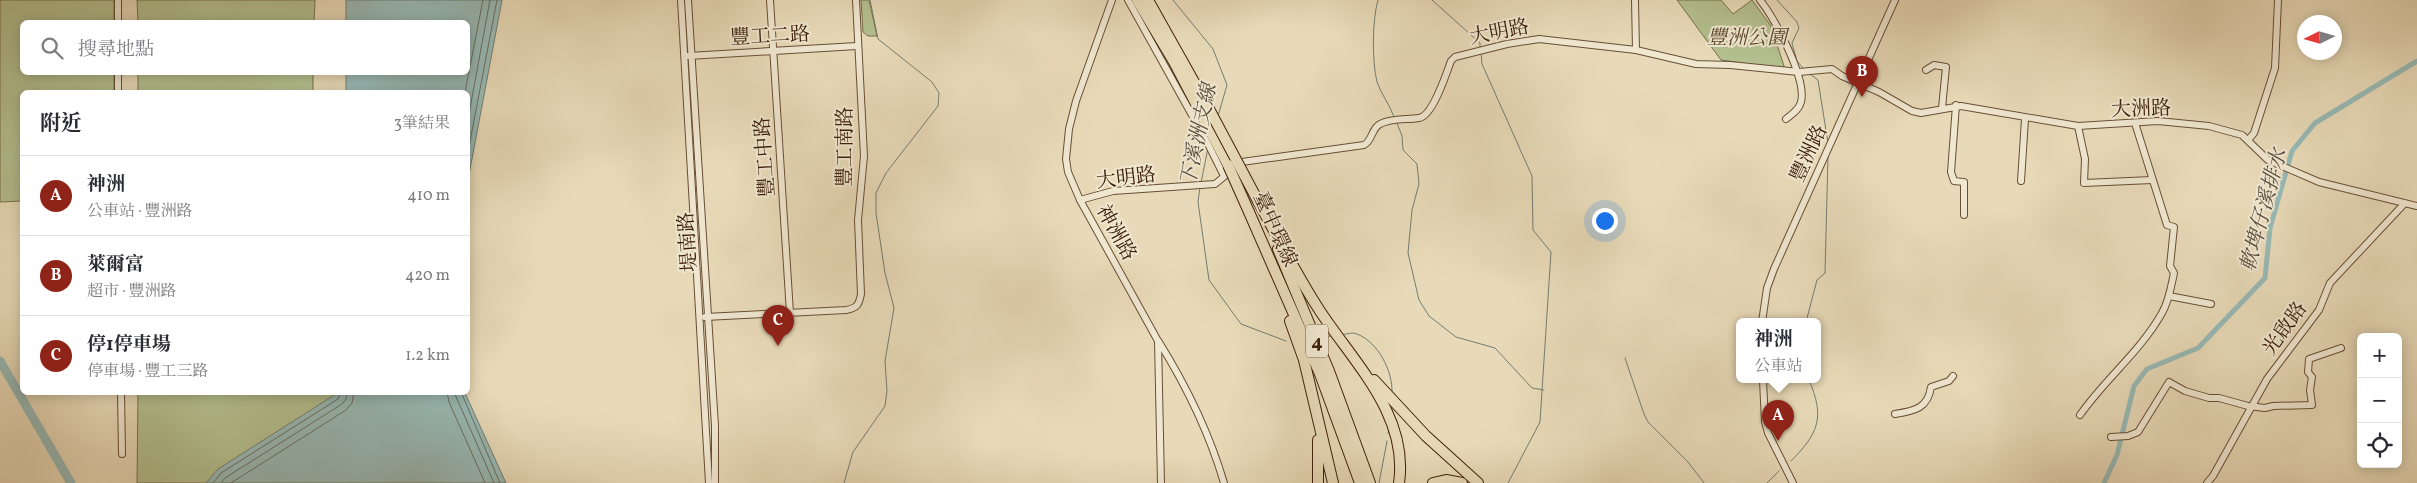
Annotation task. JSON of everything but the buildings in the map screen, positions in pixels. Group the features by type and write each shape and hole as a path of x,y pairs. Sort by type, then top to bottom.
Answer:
{"highway":[{"name":"臺中環線","path":"1137,0 1174,62 1228,164 1320,374 1360,483"},
{"name":"臺中環線","path":"1148,0 1258,201 1330,371 1370,483"},
{"path":"1258,201 1314,301 1371,384 1389,416 1398,446 1398,483"},
{"path":"1249,212 1304,360 1333,483"},
{"path":"1335,333 1400,410 1478,483"},
{"path":"1304,360 1317,428 1318,483"},
{"path":"1433,483 1446,480 1462,483"}],"street":[{"path":"118,0 118,20"},
{"name":"堤南路","path":"681,0 688,56"},
{"name":"堤南路","path":"688,0 688,56 704,317 709,483"},
{"name":"豐工中路","path":"770,0 790,313"},
{"name":"豐工南路","path":"790,313 854,309 860,304 862,294 858,220 864,156 856,0"},
{"name":"神洲路","path":"1112,0 1082,84 1069,129 1066,153 1068,172 1080,200 1158,341 1159,483"},
{"path":"1128,0 1198,125 1224,176"},
{"path":"1153,0 1242,162"},
{"path":"1635,0 1636,50"},
{"path":"1760,0 1771,14 1799,72 1802,100 1798,109 1786,119"},
{"name":"豐洲路","path":"1763,318 1771,275 1895,0"},
{"path":"2248,140 2254,133 2274,74 2278,0"},
{"name":"大明路","path":"1080,200 1113,191 1215,184 1242,162 1364,146 1369,143 1374,130 1382,124 1393,120 1422,118 1429,111 1451,61 1460,55 1539,39 1636,50 1696,64 1730,65 1799,72 1832,69 1858,83"},
{"name":"豐工二路","path":"688,56 857,46"},
{"path":"1926,70 1934,65 1946,67 1942,108"},
{"path":"118,75 118,90"},
{"name":"大洲路","path":"1858,83 1879,92 1916,113 1930,113 1956,105 2025,119 2078,126 2158,121 2209,126 2242,135 2268,160 2319,182 2417,206"},
{"path":"1956,105 1951,172 1954,181 1964,182 1964,215"},
{"path":"2021,181 2025,119"},
{"path":"2080,415 2101,387 2132,356 2162,314 2169,296 2174,273 2170,266 2174,227 2168,225 2135,123"},
{"path":"2078,126 2085,159 2084,183 2152,180"},
{"name":"光啟路","path":"2207,483 2213,476 2268,379 2319,310 2330,283 2404,204"},
{"path":"2169,296 2211,304"},
{"path":"704,317 790,313"},
{"name":"堤南路","path":"704,317 715,426 715,483"},
{"path":"1158,341 1200,413 1217,456 1224,483"},
{"path":"2111,437 2128,436 2138,432 2169,382 2185,391 2209,398 2220,398 2265,408 2312,405 2310,390 2312,377 2308,372 2309,359 2340,348"},
{"path":"1895,414 1906,412 1925,404 1930,398 1931,387 1949,381 1953,376"},
{"path":"1763,383 1765,422 1768,433 1794,483"},
{"path":"121,395 122,454"}],"green space":[{"path":"0,0 114,0 114,20 20,20 20,75 114,75 114,90 20,90 20,201 0,202"},
{"path":"137,0 315,0 314,20 138,20"},
{"path":"861,0 869,0 877,36 868,36 863,32"},
{"name":"豐洲公園","path":"1677,0 1721,0 1733,14 1752,0 1771,26 1785,69 1721,60"},
{"path":"138,75 313,75 313,90 138,90"},
{"path":"138,395 373,395 389,483 137,483"}],"water":[{"path":"346,0 502,0 470,169 470,90 346,90 346,75 470,75 470,20 346,20"},
{"path":"334,395 466,395 506,483 206,483 218,469"}],"waterway":[{"path":"844,483 853,452 885,406 887,391 885,361 894,308 885,273 876,213 876,193 886,173 938,106 939,93 932,82 878,39 870,0"},
{"name":"下溪洲支線","path":"1173,0 1213,49 1227,85 1218,116"},
{"path":"1378,0 1374,29 1375,74 1394,117"},
{"path":"1432,0 1480,43 1480,48"},
{"path":"1777,0 1797,22 1799,28 1792,43 1797,61 1803,68"},
{"path":"1481,52 1482,64 1532,176 1533,230 1551,252 1540,422 1508,483"},
{"name":"軟埤仔溪排水","path":"2104,483 2117,455 2134,386 2147,369 2198,348 2265,278 2270,228 2292,151 2315,123 2417,61"},
{"path":"1810,74 1818,80 1828,143"},
{"path":"1397,123 1402,136 1403,150 1417,164 1419,184 1412,210 1408,253 1419,300 1429,316 1456,337 1495,348 1532,388 1544,390"},
{"name":"下溪洲支線","path":"1201,183 1208,148"},
{"path":"1807,318 1817,280 1825,273 1828,157"},
{"name":"下溪洲支線","path":"1200,187 1198,202 1209,280 1241,324 1286,341"},
{"name":"下溪洲支線","path":"1341,335 1357,334 1365,338 1378,350 1390,376 1392,393"},
{"name":"下溪洲支線","path":"1319,337 1332,336"},
{"path":"1625,358 1648,422 1688,462 1704,483"},
{"path":"0,361 71,483"},
{"path":"1791,461 1808,442 1817,424 1817,404 1810,383"},
{"name":"下溪洲支線","path":"1388,433 1389,429"},
{"name":"下溪洲支線","path":"1379,483 1387,441"},
{"path":"1767,483 1779,471"}],"place":[{"name":"萊爾富","path":"1862,97"},
{"name":"停1停車場","path":"778,346"},
{"name":"神洲","path":"1778,441"}]}
